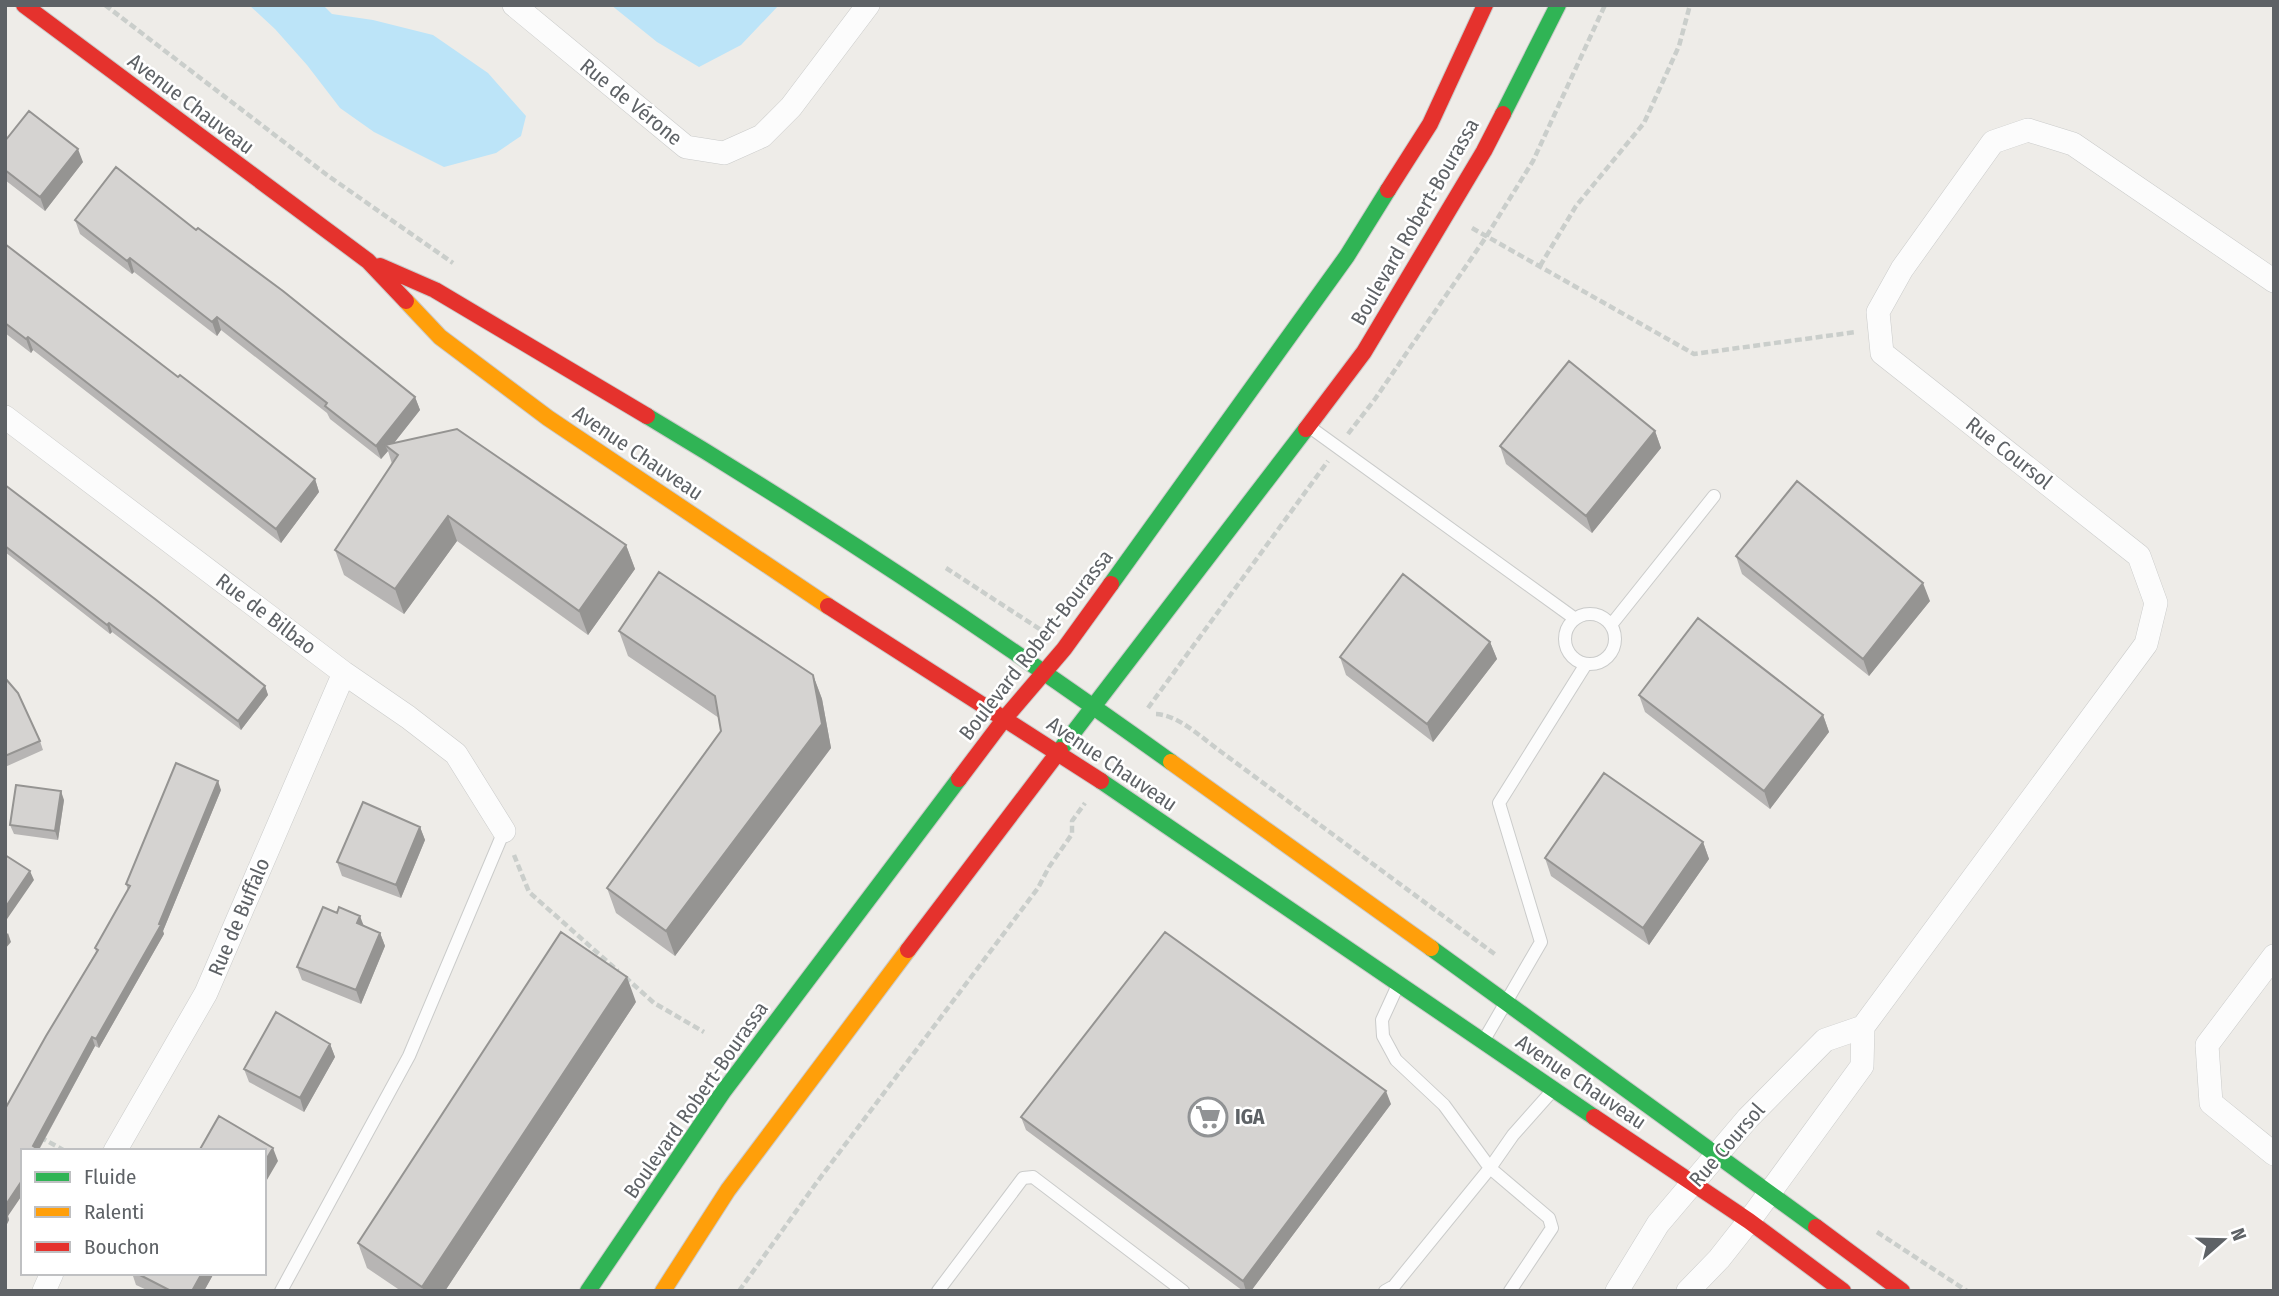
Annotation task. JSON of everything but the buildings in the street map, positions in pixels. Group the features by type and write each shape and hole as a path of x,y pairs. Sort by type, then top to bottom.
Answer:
{"main road":[{"name":"Avenue Chauveau","path":"24,5 368,261 440,337 548,418 800,588 1100,780 1749,1221 1843,1291"},
{"name":"Boulevard Robert-Bourassa","path":"588,1291 723,1092 1004,718 1064,649 1347,256 1430,124 1485,5"},
{"name":"Boulevard Robert-Bourassa","path":"663,1291 728,1190 1008,817 1095,707 1364,352 1484,151 1558,5"},
{"name":"Avenue Chauveau","path":"368,261 435,290 734,468 1043,672 1717,1154 1902,1291"}],"street":[{"name":"Rue de Vérone","path":"514,5 686,147 724,153 762,136 791,107 868,5"},
{"path":"1879,329 1878,312 1902,269 1993,142 2028,130 2073,144 2274,281"},
{"name":"Rue Coursol","path":"1617,1291 1658,1224 1748,1118 1825,1040 1863,1027 2146,644 2156,603 2139,556 1882,353 1879,329"},
{"name":"Rue de Bilbao","path":"5,417 344,673 456,754 504,831"},
{"name":"Rue de Buffalo","path":"116,1149 206,993 344,673"},
{"path":"2274,956 2207,1045 2211,1103 2274,1154"},
{"path":"1688,1291 1719,1259 1749,1221 1862,1066 1863,1027"},
{"path":"44,1291 51,1275"}],"lane":[{"path":"1308,425 1574,618"},
{"path":"1611,625 1714,496"},
{"path":"1590,613 1598,614 1611,625 1615,641 1609,656 1594,664 1577,661 1566,649 1565,632 1574,618 1590,613"},
{"path":"1483,1042 1541,942 1499,803 1586,664"},
{"path":"281,1291 409,1056 504,831"},
{"path":"1398,984 1382,1020 1383,1036 1396,1060 1444,1105 1490,1168 1549,1218 1552,1228 1510,1291"},
{"path":"1393,1289 1490,1168 1513,1135 1553,1090"},
{"path":"937,1291 1023,1178 1033,1177 1183,1291"}],"path":[{"path":"105,5 327,175 457,266"},
{"path":"1540,266 1576,206 1644,123 1679,46 1690,5"},
{"path":"1463,222 1694,354 1879,329"},
{"path":"943,566 1038,628"},
{"path":"1143,714 1163,715 1192,731 1523,975"},
{"path":"738,1291 1038,888 1072,834 1072,821"},
{"path":"504,831 529,892 654,1003 704,1032"},
{"path":"29,1132 61,1149"},
{"path":"1867,1225 1967,1291"}],"water":[{"path":"249,5 323,5 332,14 373,20 433,35 488,73 526,116 521,136 496,153 444,167 374,132 340,108 307,65"},
{"path":"611,5 779,5 741,45 699,67 657,42"}],"traffic: fast":[{"path":"1503,114 1558,5"},
{"path":"1111,584 1347,256 1388,190"},
{"path":"647,416 912,583 1171,762"},
{"path":"1060,750 1306,429"},
{"path":"588,1291 723,1092 959,779"},
{"path":"1101,781 1594,1117"},
{"path":"1431,948 1816,1227"}],"traffic: slow":[{"path":"406,301 440,337 548,418 828,606"},
{"path":"1171,762 1431,948"},
{"path":"663,1291 728,1190 908,950"}],"traffic: jam":[{"path":"24,5 368,261 406,301"},
{"path":"1388,190 1430,124 1485,5"},
{"path":"1306,429 1364,352 1484,151 1503,114"},
{"path":"380,266 435,290 647,416"},
{"path":"959,779 1005,718 1064,649 1111,584"},
{"path":"828,606 1101,781"},
{"path":"908,950 1060,750"},
{"path":"1594,1117 1749,1221 1843,1291"},
{"path":"1816,1227 1902,1291"}],"place":[{"name":"IGA","path":"1208,1117"}]}
